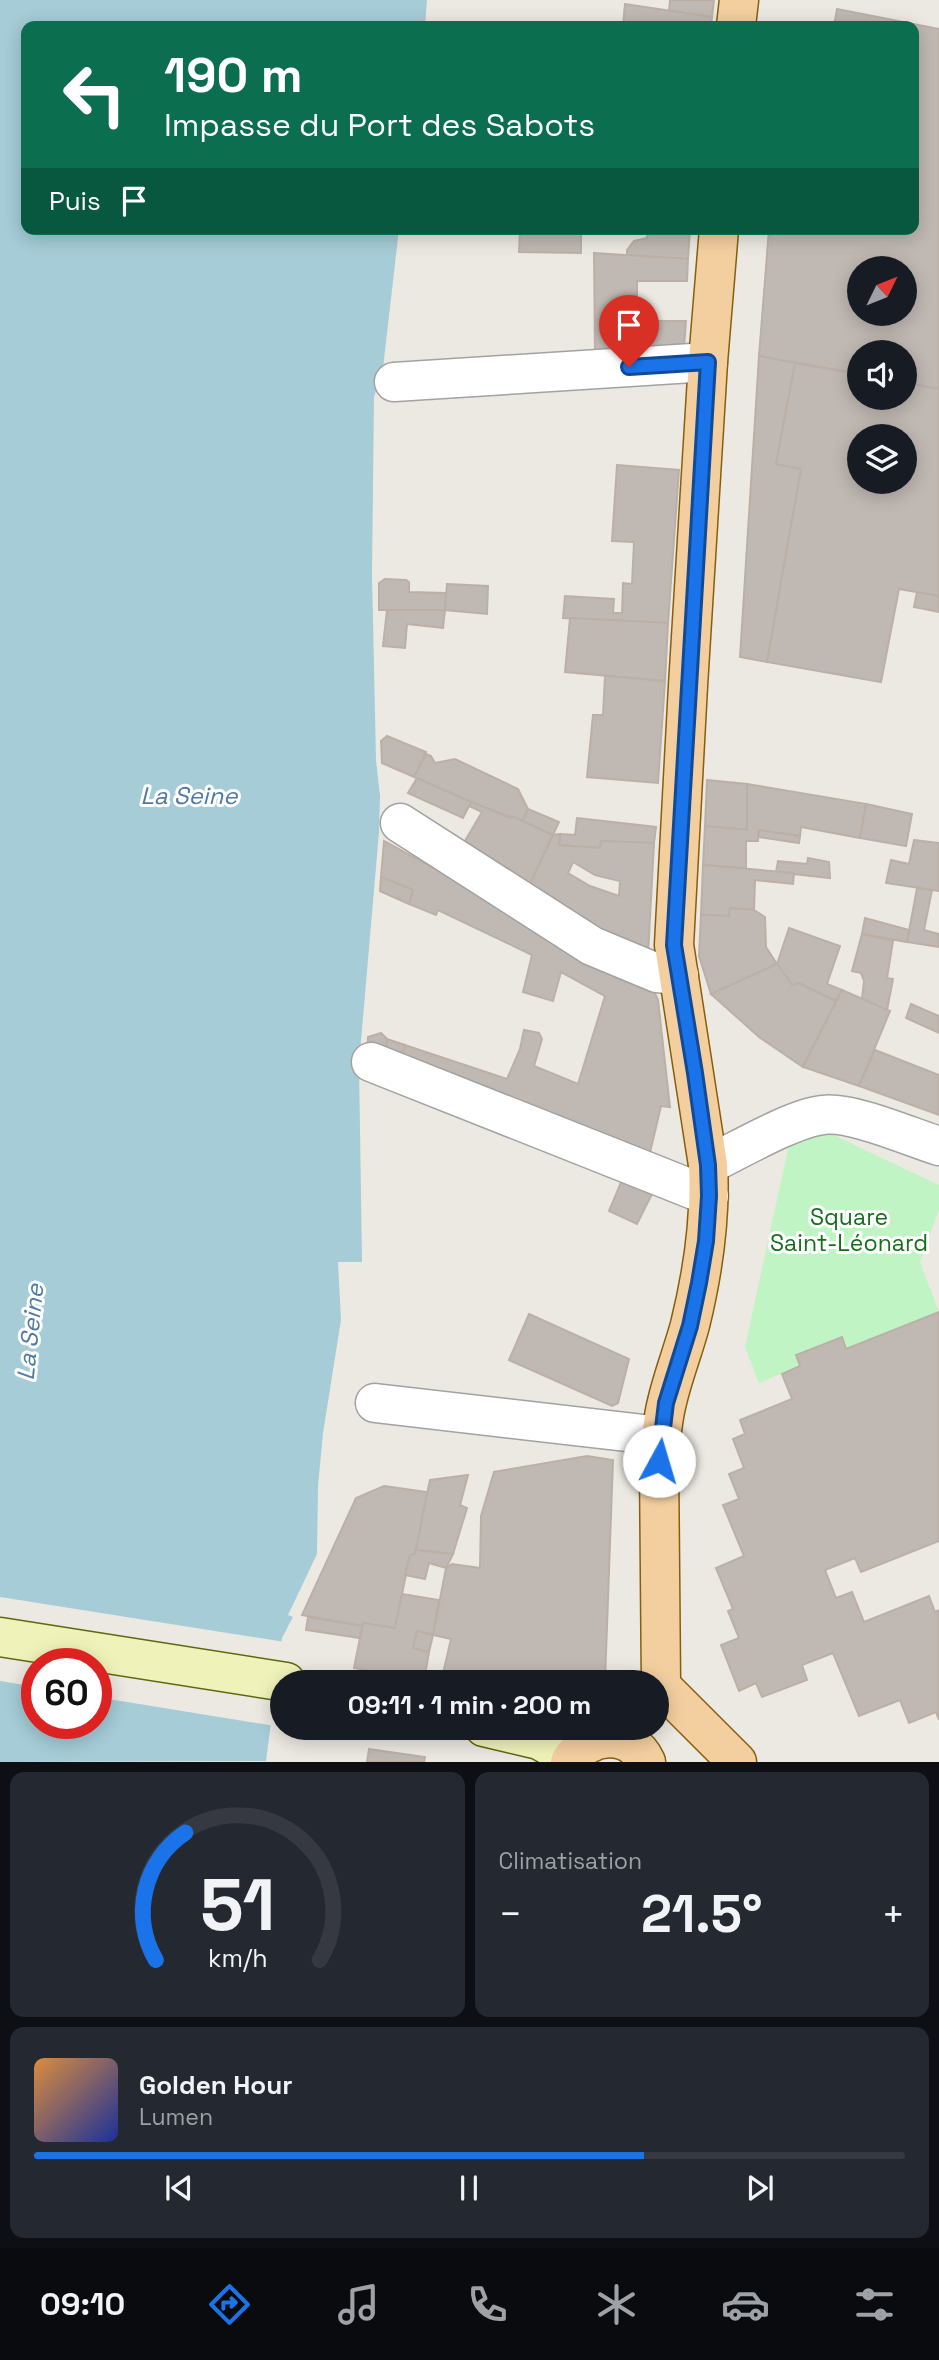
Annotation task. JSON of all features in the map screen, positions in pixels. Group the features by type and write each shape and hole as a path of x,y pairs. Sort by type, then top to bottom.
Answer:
{"main road":[{"path":"737,21 739,0"},
{"path":"659,1670 659,1461 666,1403 690,1326 699,1283 706,1241 709,1180 674,945 708,362 719,235"},
{"path":"0,1637 270,1679"},
{"path":"669,1702 737,1762"},
{"path":"539,1740 570,1760 587,1743 607,1737 643,1746"}],"street":[{"path":"394,382 708,362"},
{"path":"400,823 592,946 657,973 679,975"},
{"path":"371,1062 709,1180 799,1122 825,1114 847,1116 939,1146"},
{"path":"374,1403 662,1436"}],"green space":[{"name":"Square Saint-Léonard","path":"823,1130 939,1185 939,1210 920,1262 939,1312 846,1349 842,1338 800,1366 759,1383 745,1347 789,1144"}],"water":[{"name":"La Seine","path":"0,0 427,0 425,21 21,21 21,235 398,235 383,368 374,397 372,574 376,760 380,796 359,1064 362,1262 338,1262 341,1320 323,1433 318,1486 317,1554 288,1615 293,1617 282,1638 278,1670 270,1670 270,1730 266,1761 0,1762"}],"pier":[{"path":"0,1597 285,1642 282,1670 270,1670 270,1725 112,1700 112,1648 21,1648 21,1684 0,1681"}],"building":[{"path":"670,0 714,0 712,17 669,11"},
{"path":"625,4 712,17 712,21 623,21"},
{"path":"837,9 898,21 835,21"},
{"path":"919,25 939,29 939,389 917,385 917,340 847,340 847,372 759,356 769,235 919,235"},
{"path":"520,235 581,235 581,253 519,252"},
{"path":"647,235 690,235 688,259 627,256 627,250 634,241 647,238"},
{"path":"594,253 688,259 687,281 637,281 637,321 686,321 684,348 595,354"},
{"path":"759,356 795,363 776,464 801,469 767,662 740,657"},
{"path":"795,363 847,372 847,410 917,410 917,385 939,389 939,596 899,589 881,682 767,662 801,469 776,464"},
{"path":"617,465 679,470 668,623 563,618 565,596 614,599 613,613 622,613 623,583 632,584 634,542 612,541"},
{"path":"385,579 406,580 409,582 409,592 446,593 445,610 379,610 379,583"},
{"path":"447,584 488,586 487,614 445,610"},
{"path":"917,592 939,596 939,612 914,607"},
{"path":"387,610 445,610 443,628 407,624 405,648 383,646"},
{"path":"570,618 668,623 665,681 565,672"},
{"path":"605,676 665,681 658,783 587,777 593,715 603,715"},
{"path":"387,736 426,752 414,777 382,763 381,741"},
{"path":"426,754 431,756 435,763 455,759 518,789 528,809 523,821 414,777"},
{"path":"417,778 471,802 463,818 408,793"},
{"path":"707,780 747,784 747,830 705,826"},
{"path":"747,784 866,804 860,838 801,827 800,836 759,830 758,841 746,841 746,868 703,865 705,826 747,830"},
{"path":"471,802 511,818 512,816 553,835 528,888 462,846 482,812 469,806"},
{"path":"866,804 912,814 906,846 860,838"},
{"path":"528,809 559,822 553,835 523,821"},
{"path":"577,818 656,827 654,843 601,841 600,848 559,845 560,834 575,835"},
{"path":"759,830 800,836 799,843 758,837"},
{"path":"560,834 559,845 600,848 601,841 654,843 648,955 528,888 553,835","holes":["573,862 595,875 620,881 619,896 590,886 568,873"]},
{"path":"914,840 939,843 939,891 886,883 891,860 909,864"},
{"path":"384,841 652,987 658,1000 670,1107 661,1106 648,1161 367,1052 368,1037 381,1033 387,1039 386,1051 402,1056 405,1045 507,1079 520,1049 524,1030 539,1033 542,1039 534,1066 578,1084 605,996 561,972 553,1001 523,992 532,955 438,910 436,915 409,904 413,890 381,877"},
{"path":"808,858 829,862 830,878 776,872 778,861 807,864"},
{"path":"703,865 794,873 793,884 755,880 754,910 730,908 729,916 701,915"},
{"path":"381,877 413,890 409,904 380,891"},
{"path":"917,888 932,890 924,930 939,934 939,947 907,942"},
{"path":"730,908 754,910 765,917 766,947 777,964 711,994 699,956 701,915 729,916"},
{"path":"865,918 909,930 907,942 862,934"},
{"path":"789,928 840,946 827,984 842,990 836,1001 798,983 793,986 777,964"},
{"path":"862,934 893,941 887,978 893,979 887,1010 862,999 864,981 861,973 852,971"},
{"path":"777,964 793,986 798,983 836,1001 803,1067 759,1037 711,994"},
{"path":"842,990 890,1011 859,1086 803,1067"},
{"path":"911,1004 939,1016 939,1033 906,1018"},
{"path":"387,1039 405,1045 402,1056 386,1051"},
{"path":"875,1050 939,1075 939,1115 859,1086"},
{"path":"622,1180 652,1194 637,1224 609,1211"},
{"path":"939,1312 939,1541 861,1572 855,1558 825,1570 836,1598 852,1592 864,1622 929,1596 935,1612 939,1610 939,1720 936,1712 909,1723 900,1700 859,1716 833,1653 802,1665 807,1680 762,1697 756,1683 739,1691 721,1645 739,1638 728,1611 733,1609 716,1568 744,1556 723,1505 739,1499 729,1474 744,1468 733,1439 745,1434 740,1420 792,1399 782,1374 800,1366 796,1355 842,1337 846,1349"},
{"path":"529,1314 629,1359 618,1403 612,1406 509,1360"},
{"path":"587,1456 613,1460 605,1670 444,1670 451,1639 433,1635 446,1568 452,1564 480,1568 481,1516 494,1472"},
{"path":"468,1475 460,1505 467,1508 453,1554 415,1550 430,1480"},
{"path":"384,1486 427,1492 416,1550 415,1554 410,1555 395,1628 363,1623 362,1626 302,1615 356,1498"},
{"path":"415,1550 453,1554 446,1568 429,1563 425,1579 405,1575 410,1555 415,1554"},
{"path":"402,1594 439,1600 433,1635 417,1631 413,1648 429,1652 426,1670 354,1668 363,1623 395,1628"},
{"path":"308,1617 362,1626 360,1638 306,1630"},
{"path":"417,1631 433,1635 429,1652 413,1648"},
{"path":"369,1749 425,1757 424,1762 367,1762"}],"route":[{"path":"629,367 708,362 674,945 708,1165 709,1196 706,1241 699,1283 690,1326 666,1403 659,1461"}]}
